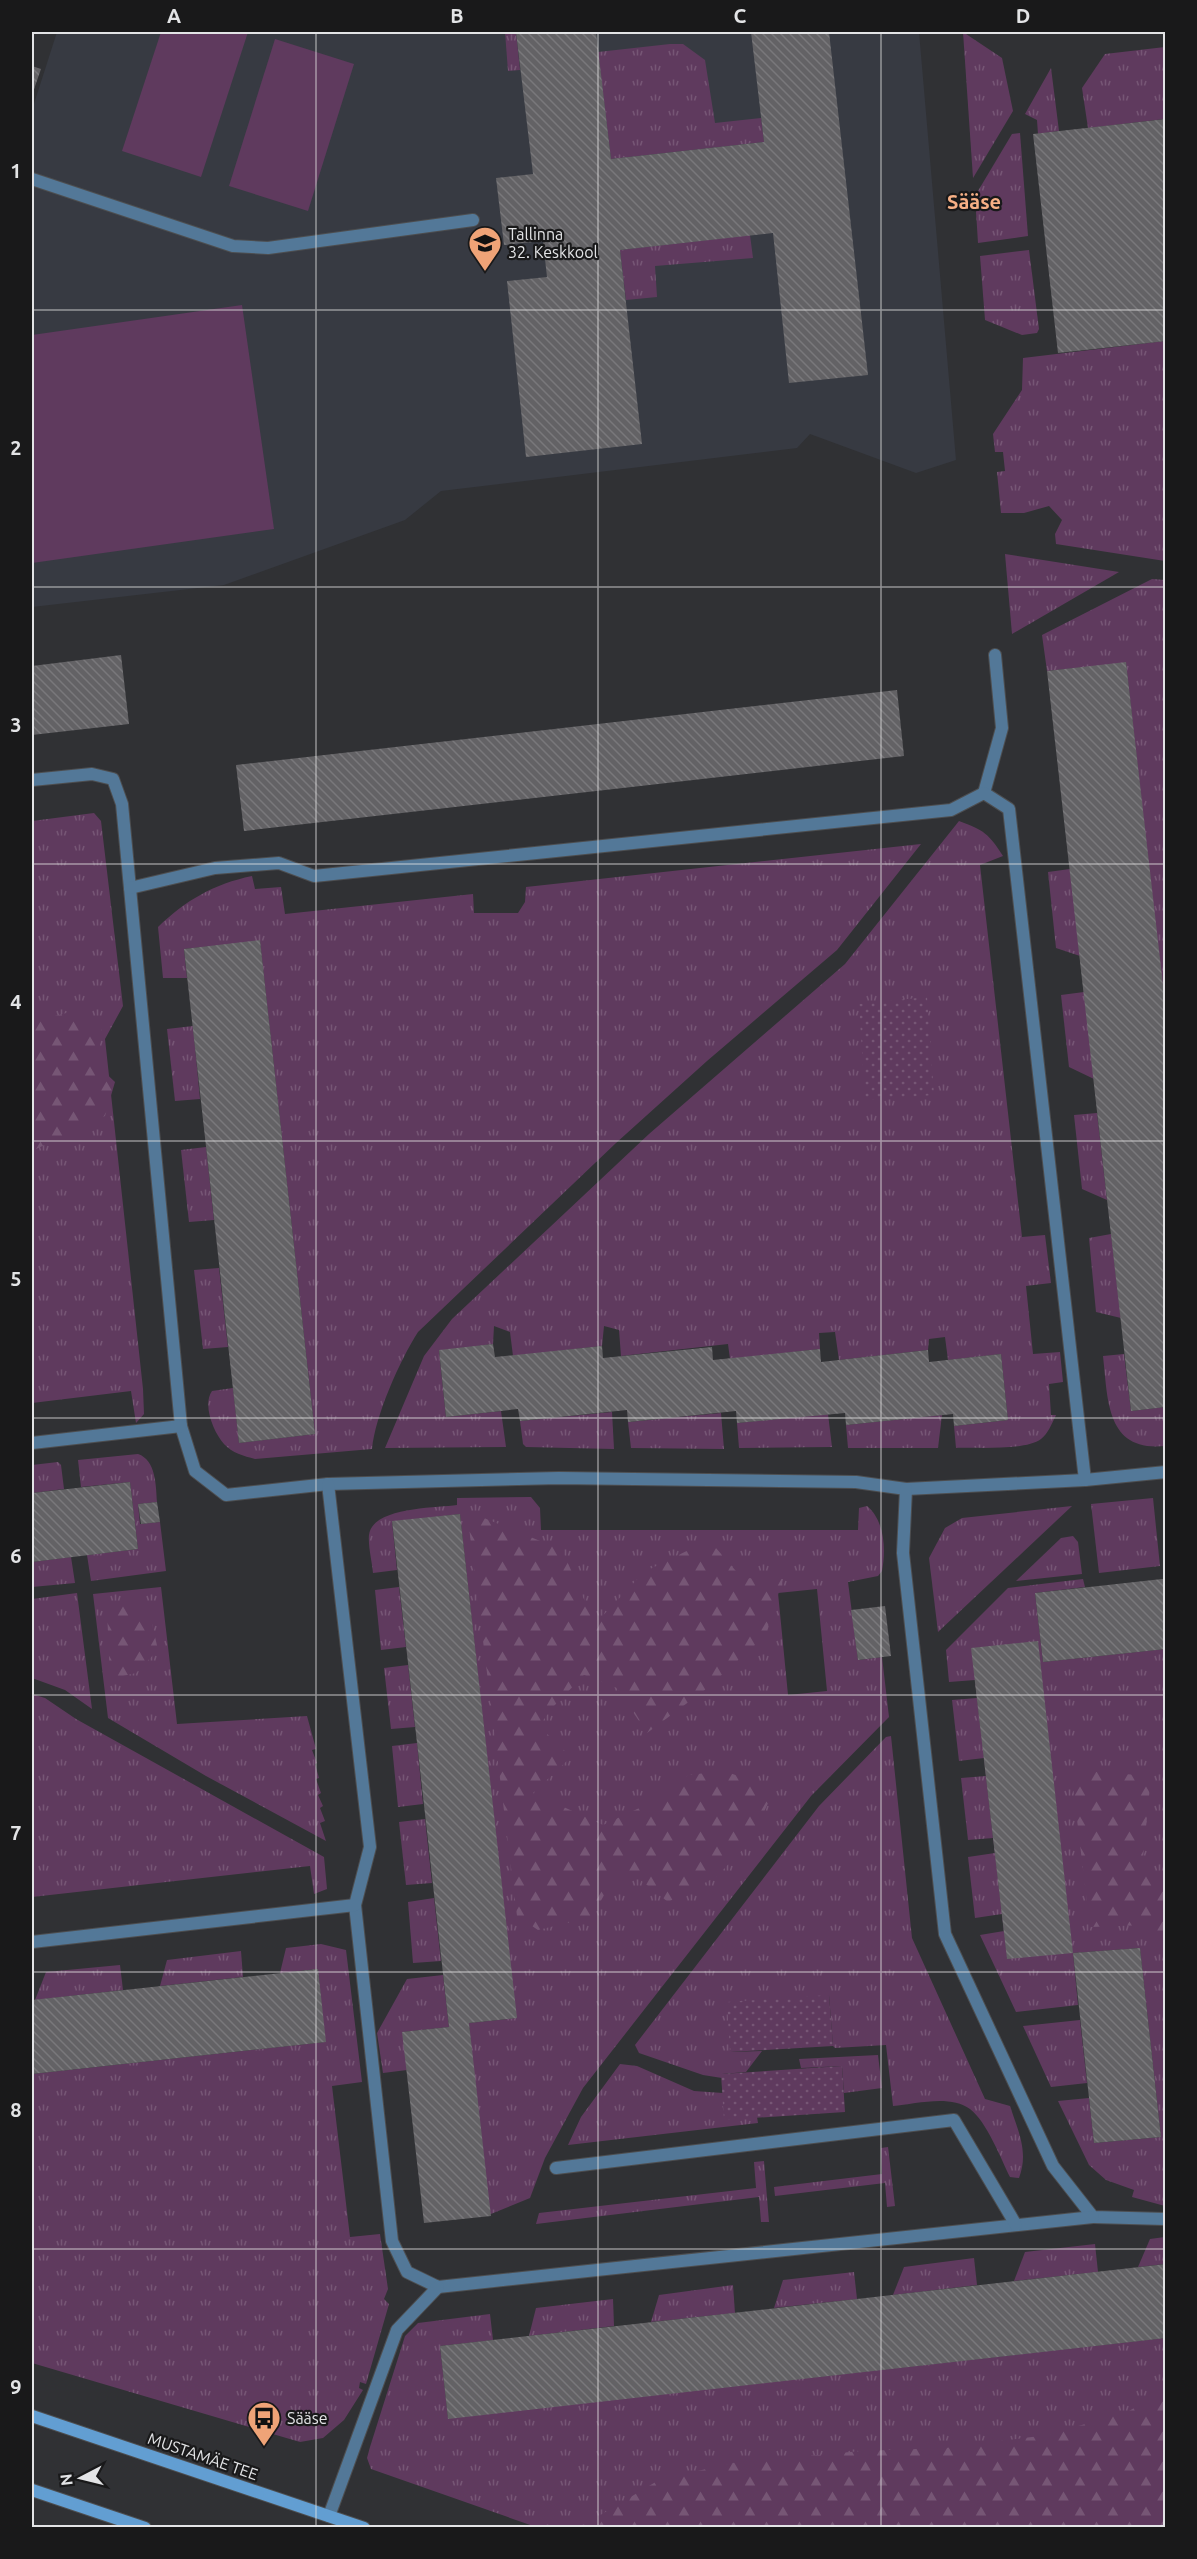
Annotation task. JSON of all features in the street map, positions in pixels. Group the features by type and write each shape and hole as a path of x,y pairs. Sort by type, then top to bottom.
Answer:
{"main road":[{"name":"MUSTAMÄE TEE","path":"32,2416 364,2528"},
{"path":"32,2490 145,2528"}],"street":[{"path":"32,178 233,246 268,248 473,220"},
{"path":"130,888 216,868 279,863 315,876 951,810 984,793 1002,728 995,655"},
{"path":"32,780 92,774 113,779 122,804 181,1426 195,1471 226,1494 328,1484 559,1478 856,1482 906,1489 1085,1480 1166,1472"},
{"path":"984,793 1009,809 1085,1480"},
{"path":"32,1443 181,1426"},
{"path":"328,1484 370,1847 355,1905 392,2241 407,2272 438,2287 1093,2217 1166,2219"},
{"path":"906,1489 903,1553 945,1934 1053,2166 1093,2217"},
{"path":"32,1942 355,1905"},
{"path":"556,2168 954,2120 1016,2225"},
{"path":"329,2516 398,2330 438,2287"}],"shaded area":[{"name":"Tallinna 32. Keskkool","path":"57,32 919,32 956,460 916,473 810,434 797,448 441,491 405,520 224,585 32,607 32,110"}],"green space":[{"path":"161,32 248,32 201,177 122,151"},
{"path":"505,32 516,32 520,70 508,71"},
{"path":"963,32 1002,58 1013,111 973,178"},
{"path":"275,39 354,64 308,211 229,186"},
{"path":"683,44 705,60 715,123 761,118 764,142 611,159 598,52"},
{"path":"1165,47 1165,119 1088,128 1082,88 1105,54"},
{"path":"1051,68 1059,131 1038,134 1037,120 1025,114"},
{"path":"1020,133 1028,236 978,243 975,196 1012,134"},
{"path":"750,235 753,258 655,266 657,297 626,300 620,250"},
{"path":"1029,250 1039,329 1037,333 1022,335 985,320 980,256"},
{"path":"242,305 274,529 32,563 32,335"},
{"path":"1165,341 1165,561 1056,544 1055,534 1062,520 1049,506 1024,513 1001,513 997,472 1005,471 1003,452 995,452 993,434 1022,390 1023,358"},
{"path":"1005,554 1119,572 1012,634"},
{"path":"1152,579 1165,580 1165,1011 1126,663 1047,671 1042,635"},
{"path":"94,813 101,821 123,1006 105,1039 143,1389 144,1414 136,1423 131,1391 32,1403 32,821"},
{"path":"959,821 985,834 1003,856 980,865 1022,1237 1045,1235 1051,1283 1026,1286 1033,1354 1060,1352 1063,1382 1049,1384 1051,1415 1056,1415 1043,1437 1034,1443 1012,1447 956,1448 954,1426 1008,1420 1001,1354 948,1360 945,1337 929,1339 928,1350 839,1360 835,1332 819,1333 820,1349 730,1359 728,1344 621,1356 619,1330 604,1326 602,1346 513,1356 510,1332 494,1326 493,1344 439,1351 446,1417 501,1411 506,1447 385,1448 424,1356 452,1319 649,1134 845,964"},
{"path":"921,844 837,950 707,1061 616,1143 418,1332 389,1389 378,1421 372,1449 255,1459 234,1452 224,1444 210,1419 209,1397 212,1391 233,1388 239,1443 315,1434 260,941 184,949 187,978 163,978 158,927 169,917 201,894 238,879 252,876 255,889 281,887 285,914 473,894 474,913 518,913 525,902 526,887"},
{"path":"1070,869 1080,956 1056,948 1048,872"},
{"path":"1084,992 1094,1079 1069,1067 1061,995"},
{"path":"927,997 934,1095 865,1100 859,1004"},
{"path":"70,1012 102,1025 98,1066 115,1082 105,1116 90,1123 81,1142 61,1137 32,1151 32,1022"},
{"path":"193,1026 200,1099 175,1101 167,1029"},
{"path":"1097,1113 1107,1200 1082,1189 1074,1115"},
{"path":"206,1147 214,1220 189,1222 181,1150"},
{"path":"1111,1234 1121,1318 1096,1312 1089,1238"},
{"path":"219,1268 228,1347 203,1349 194,1270"},
{"path":"1124,1354 1131,1411 1165,1407 1165,1446 1146,1446 1131,1441 1121,1432 1114,1420 1106,1389 1103,1356"},
{"path":"612,1412 614,1449 526,1447 523,1444 520,1421"},
{"path":"721,1413 724,1449 631,1448 628,1422"},
{"path":"828,1414 832,1447 739,1448 737,1423"},
{"path":"942,1415 938,1448 848,1448 846,1425"},
{"path":"138,1454 144,1457 152,1468 157,1502 138,1504 140,1524 160,1522 166,1571 91,1581 87,1555 138,1549 130,1482 81,1487 78,1460"},
{"path":"58,1462 61,1465 64,1489 32,1493 32,1465"},
{"path":"531,1497 540,1508 541,1530 858,1530 859,1508 867,1506 878,1520 884,1545 882,1571 878,1576 848,1582 858,1660 882,1657 889,1717 811,1796 583,2088 545,2158 530,2198 486,2216 469,2023 516,2018 460,1514 392,1522 397,1570 373,1573 369,1540 373,1526 381,1519 421,1508 457,1505 457,1498","holes":["817,1589 827,1691 788,1695 778,1593"]},
{"path":"1153,1498 1160,1566 1099,1573 1091,1504"},
{"path":"1072,1506 938,1632 929,1558 945,1528 962,1518"},
{"path":"467,1511 562,1550 595,1624 644,1572 709,1540 742,1578 783,1579 765,1636 706,1689 647,1733 617,1688 584,1675 552,1708 539,1726 571,1757 533,1793 603,1825 650,1803 688,1775 724,1771 750,1780 769,1801 750,1842 716,1877 668,1902 632,1873 615,1875 592,1917 538,1930 517,1916"},
{"path":"1073,1536 1078,1542 1082,1574 1016,1581 1061,1538"},
{"path":"71,1557 75,1583 32,1587 32,1562"},
{"path":"1083,1579 1085,1587 1035,1593 1043,1662 1165,1649 1165,2206 1132,2197 1134,2190 1106,2180 1089,2165 1058,2101 1089,2098 1094,2143 1161,2137 1140,1948 1073,1953 1078,2005 1016,2012 980,1935 1004,1931 975,1680 949,1682 946,1650 1008,1588"},
{"path":"161,1587 177,1724 307,1716 316,1749 312,1750 317,1763 315,1764 319,1778 316,1779 321,1793 318,1795 323,1806 320,1808 325,1821 320,1823 326,1841 206,1776 108,1718 93,1594"},
{"path":"399,1587 406,1647 381,1650 375,1590"},
{"path":"77,1593 92,1709 65,1690 32,1678 32,1599"},
{"path":"127,1604 148,1606 158,1650 136,1673 110,1679 107,1610"},
{"path":"408,1665 415,1727 391,1729 384,1668"},
{"path":"32,1694 45,1698 76,1719 324,1857 327,1889 314,1894 310,1866 32,1897"},
{"path":"977,1698 984,1758 959,1761 952,1700"},
{"path":"891,1736 912,1938 985,2099 1010,2106 1023,2150 1019,2178 1010,2177 988,2131 976,2115 962,2104 943,2101 893,2106 886,2045 835,2048 829,1995 730,2052 762,2051 746,2072 722,2074 722,2078 703,2075 639,2053 635,2045 819,1806 886,1737"},
{"path":"417,1743 423,1804 398,1807 392,1746"},
{"path":"1071,1770 1151,1776 1142,1868 1165,1887 1165,1939 1147,1925 1090,1927"},
{"path":"986,1776 993,1838 968,1840 961,1778"},
{"path":"425,1819 432,1883 406,1885 399,1822"},
{"path":"995,1853 1002,1914 975,1918 968,1857"},
{"path":"434,1898 441,1961 413,1963 408,1902"},
{"path":"321,1944 346,1950 362,2082 332,2086 350,2237 380,2234 388,2289 384,2299 389,2304 366,2384 360,2382 359,2388 363,2390 344,2420 323,2438 300,2442 32,2363 32,2074 325,2042 318,1969 280,1973 286,1948"},
{"path":"241,1951 243,1977 160,1986 167,1960"},
{"path":"120,1965 123,1990 35,2000 46,1972"},
{"path":"443,1975 449,2027 403,2032 407,2070 383,2073 377,2033 407,1979"},
{"path":"829,1995 833,2046 730,2052 727,2002"},
{"path":"1080,2020 1087,2083 1051,2087 1023,2026"},
{"path":"878,2055 882,2088 844,2093 842,2066 801,2068 799,2059"},
{"path":"620,2064 637,2066 694,2091 723,2093 725,2119 757,2117 758,2123 568,2145 581,2117"},
{"path":"842,2066 845,2112 724,2120 721,2074"},
{"path":"888,2147 895,2206 887,2207 885,2183 775,2196 774,2187 882,2174 881,2148"},
{"path":"764,2161 769,2222 761,2222 759,2197 536,2224 539,2213 756,2188 754,2162"},
{"path":"1165,2237 1165,2264 1138,2267 1150,2239"},
{"path":"1095,2244 1098,2272 1014,2281 1025,2252"},
{"path":"974,2258 977,2285 893,2295 904,2267"},
{"path":"854,2272 857,2299 774,2308 783,2280"},
{"path":"733,2285 735,2313 651,2322 659,2295"},
{"path":"613,2299 614,2326 529,2336 536,2308"},
{"path":"490,2314 493,2340 440,2346 448,2418 1165,2338 1165,2527 536,2527 371,2469 367,2458 405,2336 418,2323"},
{"path":"1165,2390 1165,2527 600,2528 587,2523 659,2480 732,2463 861,2451 945,2448 1048,2435 1129,2411"}],"building":[{"path":"516,32 596,32 611,159 764,142 751,32 829,32 868,375 789,383 773,233 620,250 642,444 526,457 507,281 547,277 543,241 504,245 496,178 533,174"},
{"path":"32,66 41,69 32,95"},
{"path":"1166,119 1166,341 1058,353 1033,134"},
{"path":"121,655 129,724 32,735 32,666"},
{"path":"1126,662 1166,1011 1166,1407 1131,1411 1047,671"},
{"path":"897,690 904,756 244,831 236,765"},
{"path":"260,940 315,1434 239,1443 184,949"},
{"path":"493,1344 495,1357 602,1346 603,1358 712,1347 713,1360 820,1349 821,1362 928,1350 929,1362 1001,1354 1008,1420 954,1426 953,1414 846,1425 845,1413 737,1423 736,1411 628,1422 627,1410 520,1421 518,1409 446,1417 439,1350"},
{"path":"130,1482 138,1549 32,1562 32,1493"},
{"path":"157,1502 160,1522 141,1524 138,1504"},
{"path":"460,1514 517,2018 469,2023 491,2216 424,2223 402,2032 449,2027 392,1521"},
{"path":"1166,1579 1166,1649 1043,1662 1035,1593"},
{"path":"885,1606 891,1656 858,1660 851,1610"},
{"path":"1038,1641 1073,1953 1007,1959 971,1648"},
{"path":"1140,1948 1161,2137 1094,2143 1073,1953"},
{"path":"318,1969 326,2042 32,2074 32,2000"},
{"path":"1166,2264 1166,2338 448,2419 440,2346"}],"place":[{"name":"Tallinna 32. Keskkool","path":"485,272"},
{"name":"Sääse","path":"264,2447"}],"district":[{"name":"Sääse","path":"974,201"}]}
